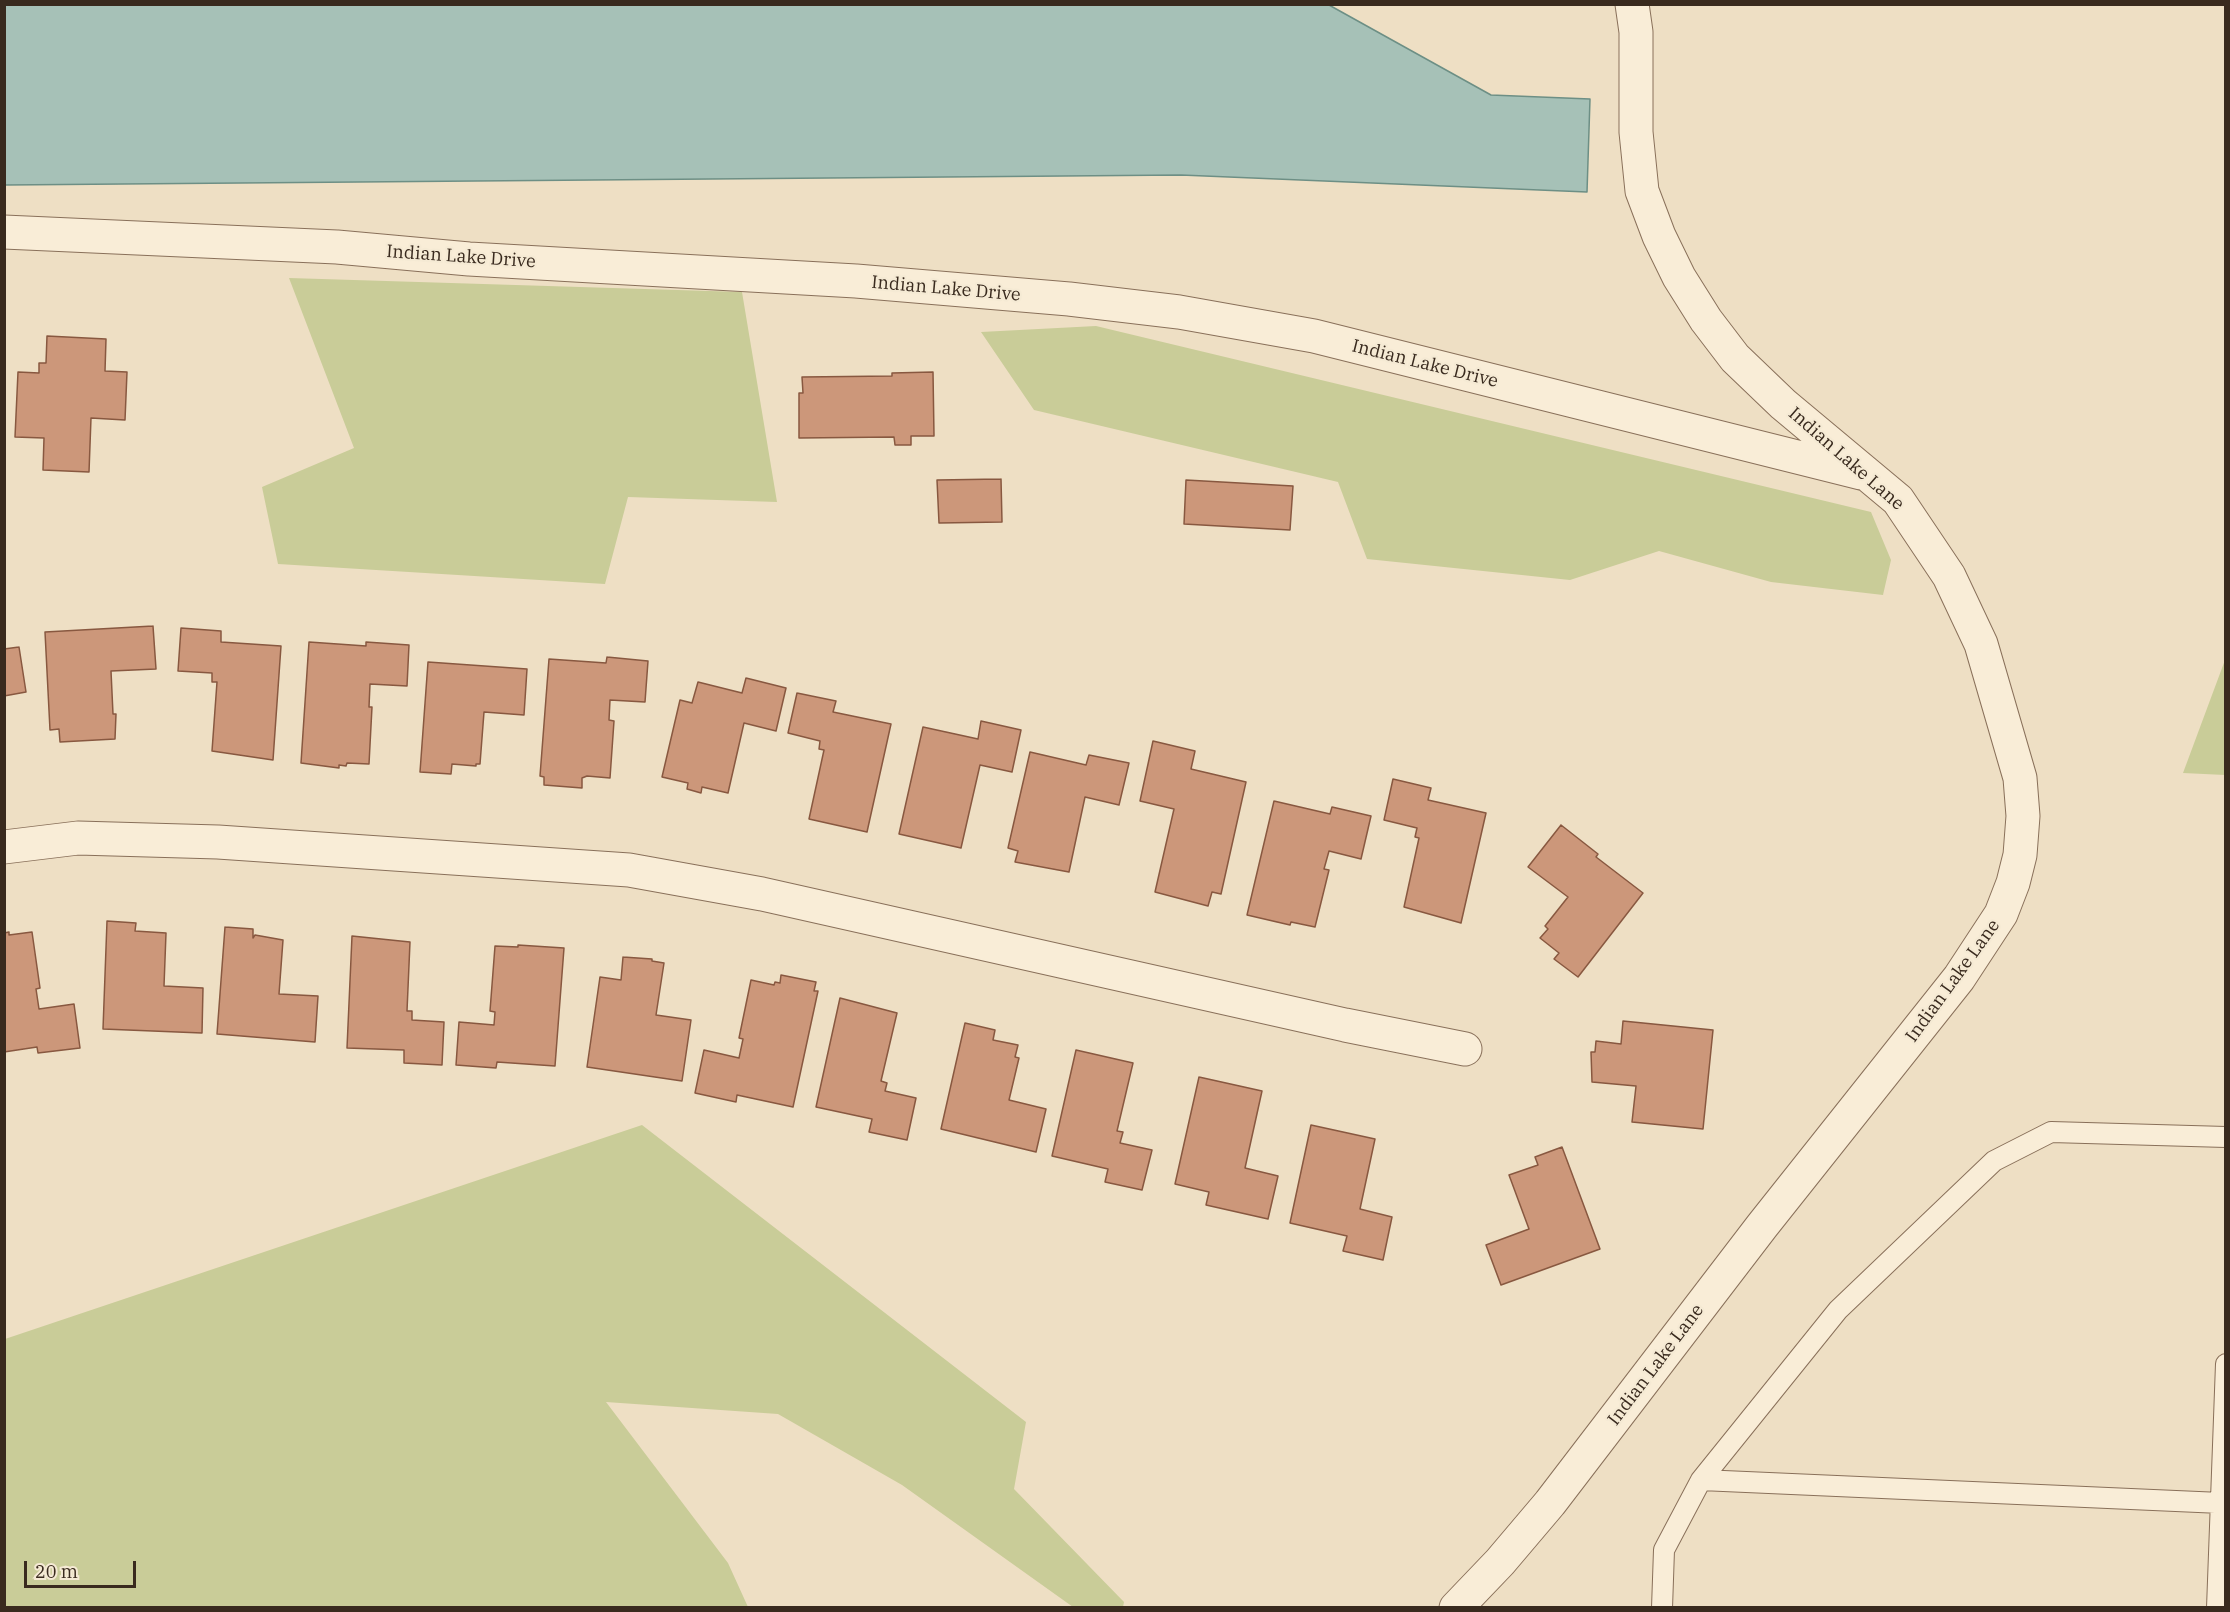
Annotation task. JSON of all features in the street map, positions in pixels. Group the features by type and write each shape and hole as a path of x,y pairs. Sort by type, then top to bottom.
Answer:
{"street":[{"path":"1634,18 1654,4"},
{"name":"Indian Lake Lane","path":"1456,1608 1500,1563 1550,1503 1762,1226 1959,978 2001,914 2013,883 2020,855 2023,816 2020,778 1981,644 1949,576 1915,521 1898,500 1783,404 1735,358 1706,320 1679,277 1642,191 1636,132 1634,18"},
{"name":"Indian Lake Drive","path":"4,232 338,247 469,259 856,281 1069,298 1179,312 1314,336 1868,475"},
{"path":"4,847 78,838 218,842 629,870 762,894 1346,1025 1465,1049"}],"lane":[{"path":"1662,1608 1664,1550 1701,1480 1838,1310 1994,1161 2051,1132 2226,1137"},
{"path":"2217,1608 2223,1504 2226,1364"},
{"path":"1701,1480 2223,1504"}],"green space":[{"path":"289,278 742,292 777,502 628,497 605,584 278,564 262,487 354,448"},
{"path":"1096,326 1871,512 1891,560 1883,595 1771,582 1659,551 1570,580 1367,559 1338,482 1034,410 981,332"},
{"path":"2225,660 2225,775 2183,773"},
{"path":"642,1125 1026,1422 1014,1489 1124,1602 1123,1607 1073,1607 902,1485 778,1414 606,1402 728,1563 748,1607 5,1607 5,1339"}],"shaded area":[{"path":"4,5 1329,5 1491,95 1590,99 1587,192 1181,175 5,185"}],"building":[{"path":"47,336 106,339 105,371 127,372 125,420 91,418 89,472 43,470 44,438 15,437 18,372 39,373 39,363 46,363"},
{"path":"933,372 934,436 911,436 911,445 895,445 894,437 799,438 799,393 803,393 802,377 892,376 892,373"},
{"path":"1001,479 1002,522 939,523 937,480"},
{"path":"1186,480 1293,486 1290,530 1184,524"},
{"path":"153,626 156,669 111,671 113,714 116,714 115,739 60,742 59,729 50,730 45,632"},
{"path":"181,628 221,631 221,642 281,646 273,760 212,751 217,682 212,682 212,673 178,671"},
{"path":"309,642 366,646 366,642 409,645 407,686 370,684 369,707 372,707 369,764 347,763 346,766 339,765 339,768 301,763"},
{"path":"19,647 26,692 4,696 4,649"},
{"path":"607,657 648,661 645,702 610,700 609,720 614,721 610,778 587,776 582,778 582,788 544,785 544,777 540,776 549,659 606,663"},
{"path":"428,662 527,669 524,715 484,712 480,764 476,766 452,764 451,774 420,772"},
{"path":"746,678 786,688 776,731 744,723 728,793 702,787 701,793 687,789 688,783 662,777 680,700 692,703 698,682 742,693"},
{"path":"797,693 836,701 833,712 891,724 867,832 809,819 824,750 819,749 820,741 788,733"},
{"path":"981,721 1021,730 1012,772 980,765 961,848 899,834 923,727 978,739"},
{"path":"1153,741 1195,751 1191,769 1246,782 1221,894 1212,892 1208,906 1155,892 1174,809 1140,801"},
{"path":"1030,752 1086,765 1089,755 1129,763 1119,805 1085,797 1069,872 1015,862 1018,851 1008,848"},
{"path":"1393,779 1431,788 1428,800 1486,813 1461,923 1404,907 1419,838 1415,837 1417,828 1384,820"},
{"path":"1274,801 1330,814 1332,807 1371,816 1361,859 1329,851 1324,869 1329,870 1315,927 1291,922 1290,925 1247,915"},
{"path":"1561,825 1598,854 1596,857 1643,893 1578,977 1554,959 1559,953 1540,938 1548,929 1545,926 1568,897 1528,867"},
{"path":"107,921 136,923 135,931 166,933 164,986 203,988 202,1033 103,1029"},
{"path":"225,927 253,929 253,938 255,935 283,940 279,994 318,996 315,1042 217,1034"},
{"path":"9,932 9,935 32,932 40,988 36,989 39,1009 74,1004 80,1048 38,1053 37,1047 4,1052 4,933"},
{"path":"352,936 410,942 407,1011 412,1011 412,1020 444,1022 442,1065 404,1063 404,1050 347,1048"},
{"path":"518,945 564,948 555,1066 497,1062 496,1068 456,1065 459,1022 494,1025 495,1012 490,1011 495,946 518,947"},
{"path":"623,957 652,959 652,961 664,963 656,1015 691,1020 682,1081 587,1067 600,977 621,980"},
{"path":"781,975 816,982 814,991 818,991 793,1107 737,1095 736,1102 695,1093 704,1050 739,1058 743,1039 739,1038 751,980 774,985 775,982 780,983"},
{"path":"840,998 897,1013 881,1081 887,1083 885,1091 916,1098 907,1140 869,1132 872,1119 816,1107"},
{"path":"1623,1021 1713,1030 1703,1129 1632,1122 1636,1086 1592,1082 1591,1052 1595,1052 1596,1041 1621,1044"},
{"path":"965,1023 995,1030 993,1040 1018,1045 1015,1057 1019,1058 1009,1100 1046,1109 1036,1152 941,1129"},
{"path":"1076,1050 1133,1063 1117,1131 1123,1132 1120,1143 1152,1150 1142,1190 1105,1182 1108,1169 1052,1156"},
{"path":"1199,1077 1262,1091 1245,1168 1278,1176 1268,1219 1206,1205 1209,1192 1175,1184"},
{"path":"1311,1125 1375,1139 1360,1209 1392,1217 1383,1260 1343,1251 1347,1236 1290,1223"},
{"path":"1562,1147 1600,1249 1501,1285 1486,1245 1529,1229 1509,1175 1538,1165 1535,1157"}]}
